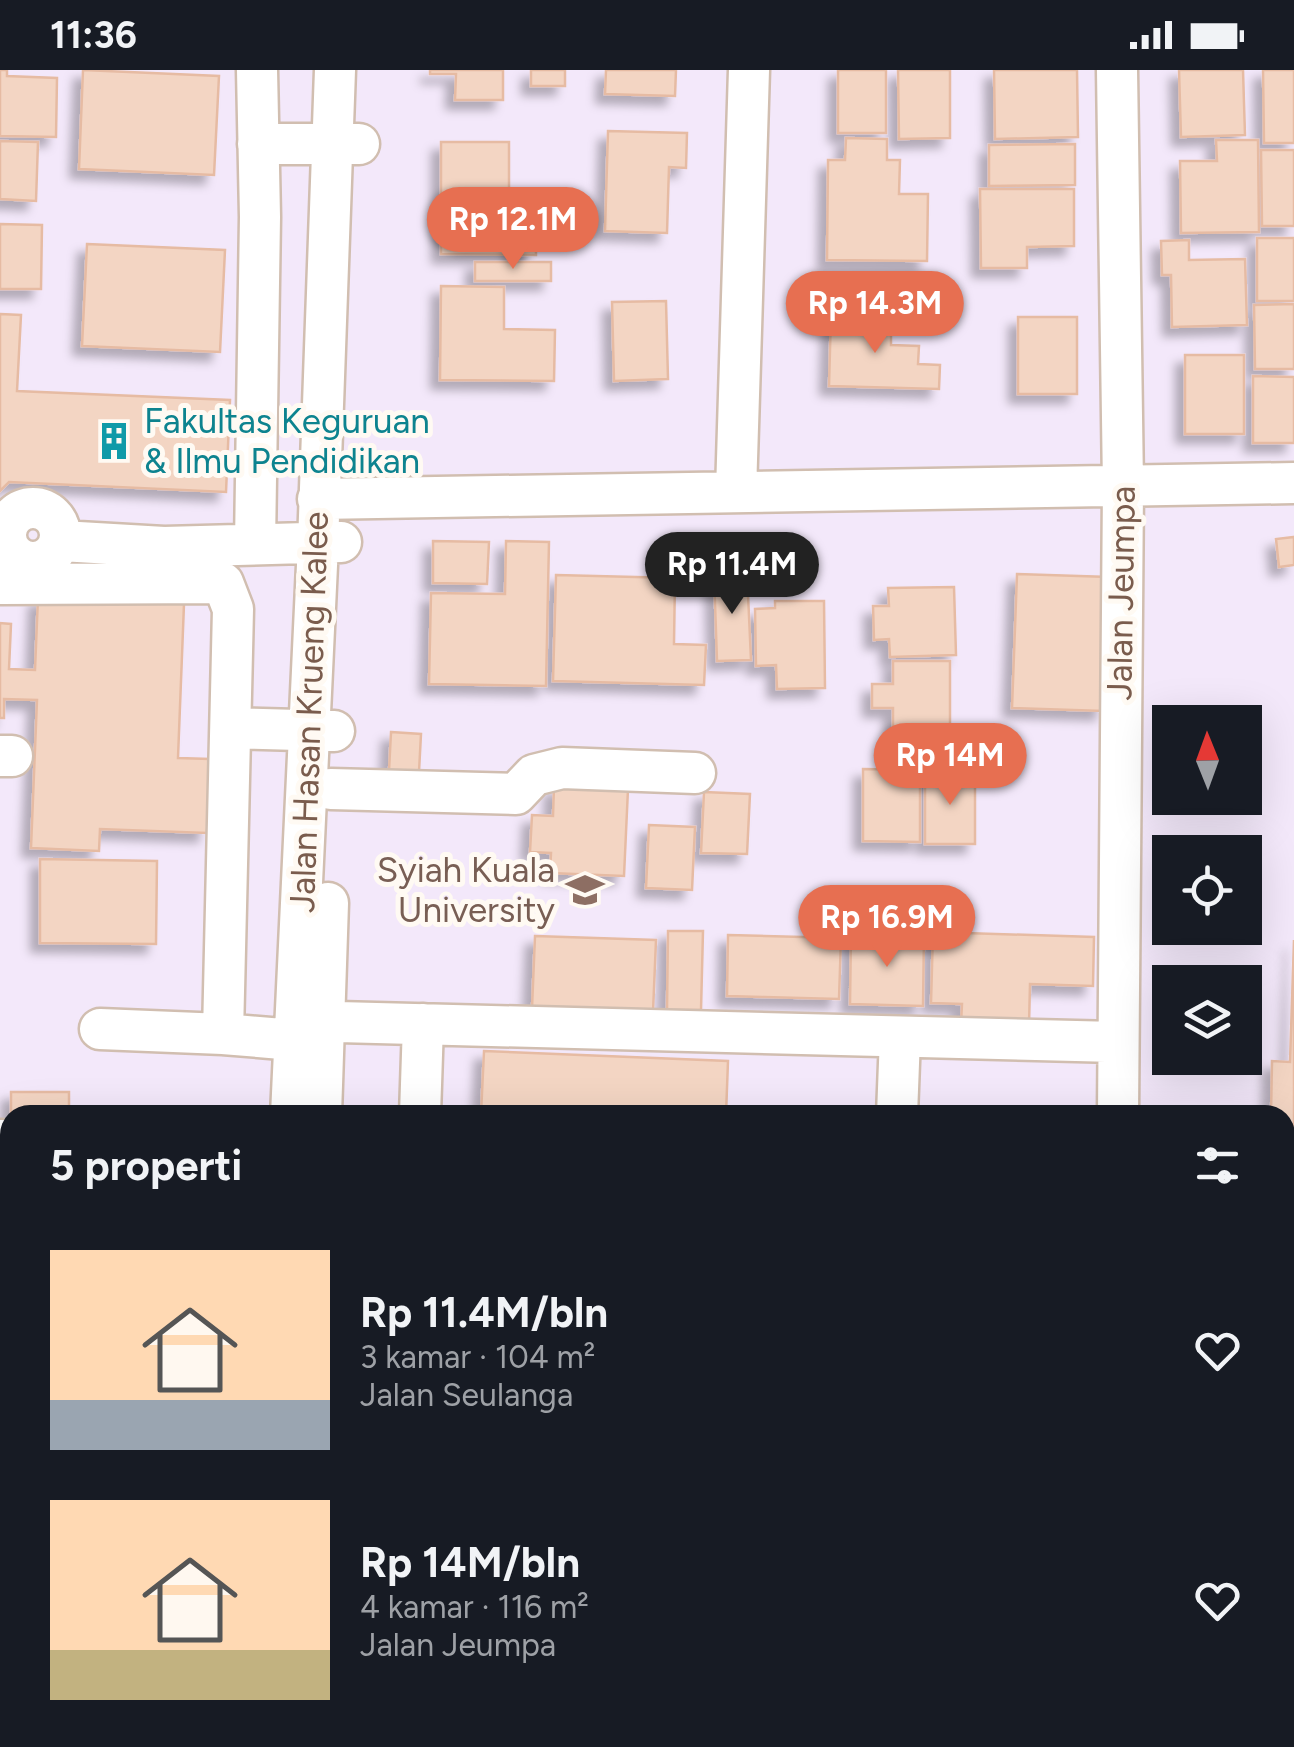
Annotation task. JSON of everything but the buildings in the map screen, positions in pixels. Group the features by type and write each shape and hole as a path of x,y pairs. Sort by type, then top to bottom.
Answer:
{"street":[{"path":"255,544 260,217 256,70"},
{"name":"Jalan Hasan Krueng Kalee","path":"336,70 346,144"},
{"name":"Jalan Hasan Krueng Kalee","path":"319,1105 305,1027 331,543 346,144 362,70"},
{"path":"736,492 748,70"},
{"name":"Jalan Jeumpa","path":"1117,70 1123,486 1118,1105"},
{"path":"258,144 346,144"},
{"path":"331,499 1294,484"},
{"path":"60,541 164,547 331,543"},
{"path":"0,584 224,583 233,608 223,1034"},
{"path":"231,728 322,730"},
{"name":"Jalan Hasan Krueng Kalee","path":"293,1105 331,789 322,730"},
{"path":"331,789 516,794 534,775 562,768 695,772"},
{"path":"100,1029 223,1034 423,1024 1116,1042"},
{"path":"420,1105 423,1024"},
{"path":"897,1105 900,1038"}],"shaded area":[{"name":"Syiah Kuala University","path":"0,70 1294,70 1294,1105 0,1105"}],"place":[{"name":"Fakultas Keguruan & Ilmu Pendidikan","path":"114,441"},
{"name":"Syiah Kuala University","path":"585,890"}]}
